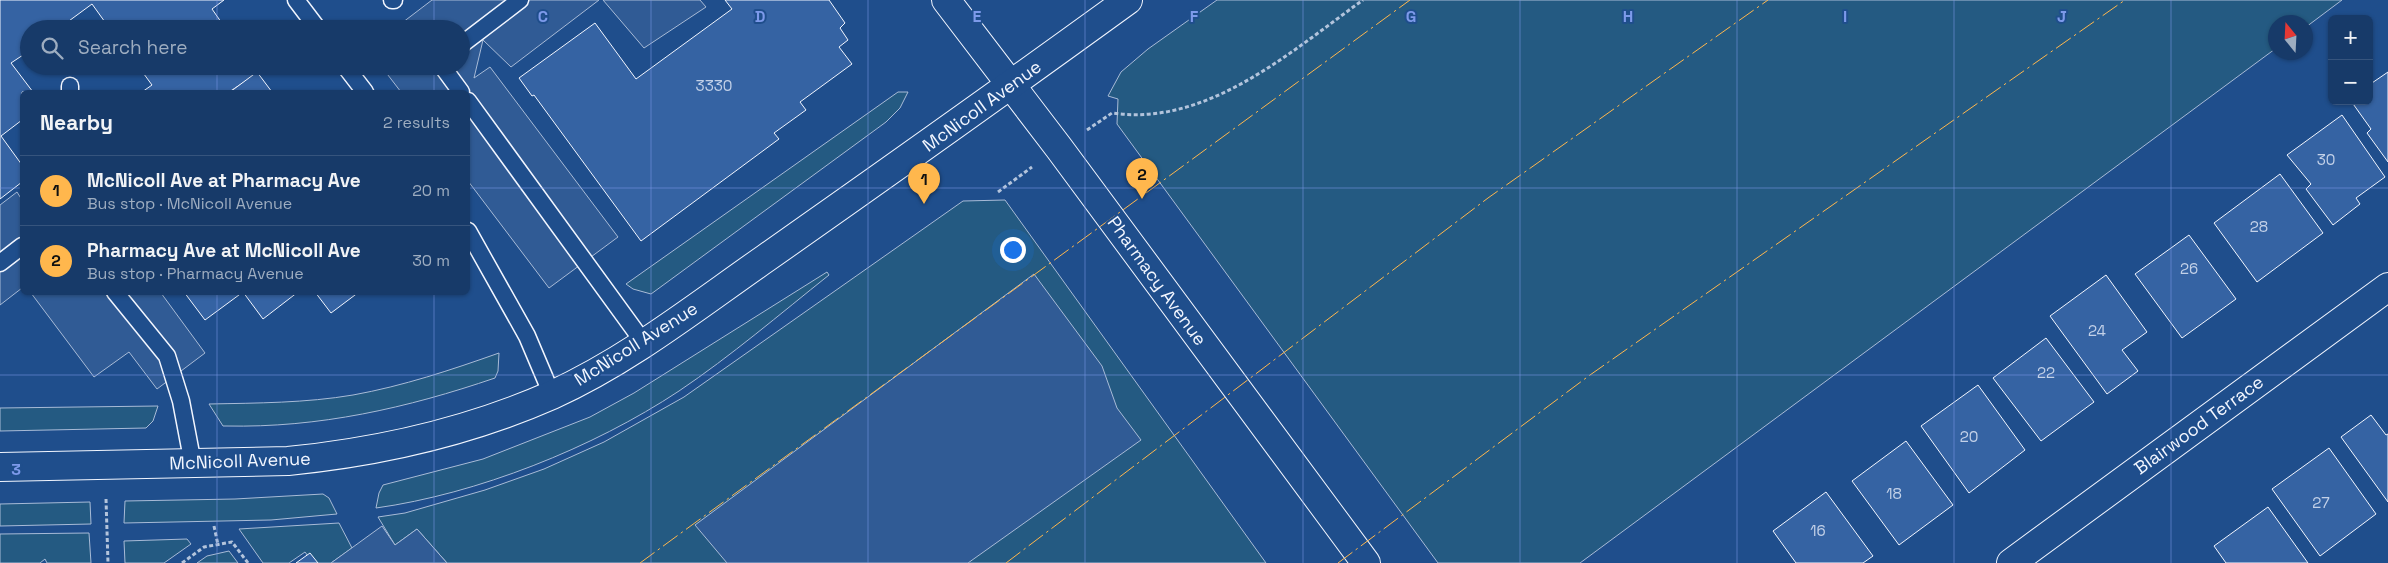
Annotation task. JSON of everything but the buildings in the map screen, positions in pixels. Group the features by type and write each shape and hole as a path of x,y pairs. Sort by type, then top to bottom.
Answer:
{"main road":[{"name":"Pharmacy Avenue","path":"946,0 1059,148 1366,563"},
{"name":"McNicoll Avenue","path":"0,468 288,461 382,449 415,442 484,421 552,395 644,343 951,129 1128,0"},
{"name":"Blairwood Terrace","path":"2011,563 2388,287"}],"lane":[{"path":"296,0 311,20"},
{"path":"470,38 520,0"},
{"path":"353,75 364,90"},
{"path":"449,75 460,90"},
{"path":"470,104 644,343"},
{"path":"470,235 527,336 552,395"},
{"path":"0,263 20,248"},
{"path":"117,295 167,356 181,401 193,464"}],"path":[{"path":"1112,113 1136,117 1199,105 1266,69 1363,0"},
{"path":"105,465 108,563"},
{"path":"214,526 218,545"},
{"path":"182,563 204,548 232,542 248,563"}],"shaded area":[{"path":"432,0 599,0 511,67 483,40 474,78 490,67 618,237 549,288 470,184 470,90 399,90 388,75 470,75 470,20 406,20"},
{"path":"603,0 700,0 706,7 644,48"},
{"path":"1217,0 2342,0 2313,22 2313,15 2268,15 2268,54 1580,563 1438,563 1117,124 1118,99 1108,96 1121,72 1148,49"},
{"path":"898,92 908,92 900,108 886,122 651,294 633,289 626,284"},
{"path":"17,192 20,197 20,290 0,305 0,205"},
{"path":"1005,200 1266,563 447,563 417,529 395,545 378,517 405,513 485,490 544,469 604,442 684,397 963,201"},
{"path":"827,272 829,275 717,364 679,391 610,431 533,466 494,480 454,492 376,508 383,485 483,459 590,417 634,393"},
{"path":"1034,274 1102,366 1117,408 1141,440 968,563 727,563 695,525"},
{"path":"32,295 162,295 205,353 157,389 129,352 94,377"},
{"path":"499,353 498,371 495,378 396,407 329,420 261,426 223,426 209,404 299,401 353,395 427,377"},
{"path":"158,406 153,421 146,428 0,431 0,408"},
{"path":"323,494 329,498 337,514 271,520 124,523 125,501 235,499"},
{"path":"90,502 91,524 0,526 0,504"},
{"path":"339,523 352,548 331,563 313,563 305,552 289,563 263,563 239,529"},
{"path":"382,526 395,545 417,529 447,563 331,563"},
{"path":"89,533 91,563 47,563 45,559 40,563 0,563 0,534"},
{"path":"187,539 191,544 164,563 125,563 124,541"},
{"path":"229,551 238,563 197,563 207,556"}],"power":[{"path":"640,563 1410,0"},
{"path":"1006,563 1488,198 1768,0"},
{"path":"1338,563 1590,375 2125,0"}],"place":[{"name":"Pharmacy Ave at McNicoll Ave","path":"1142,199"},
{"name":"McNicoll Ave at Pharmacy Ave","path":"924,204"}]}
